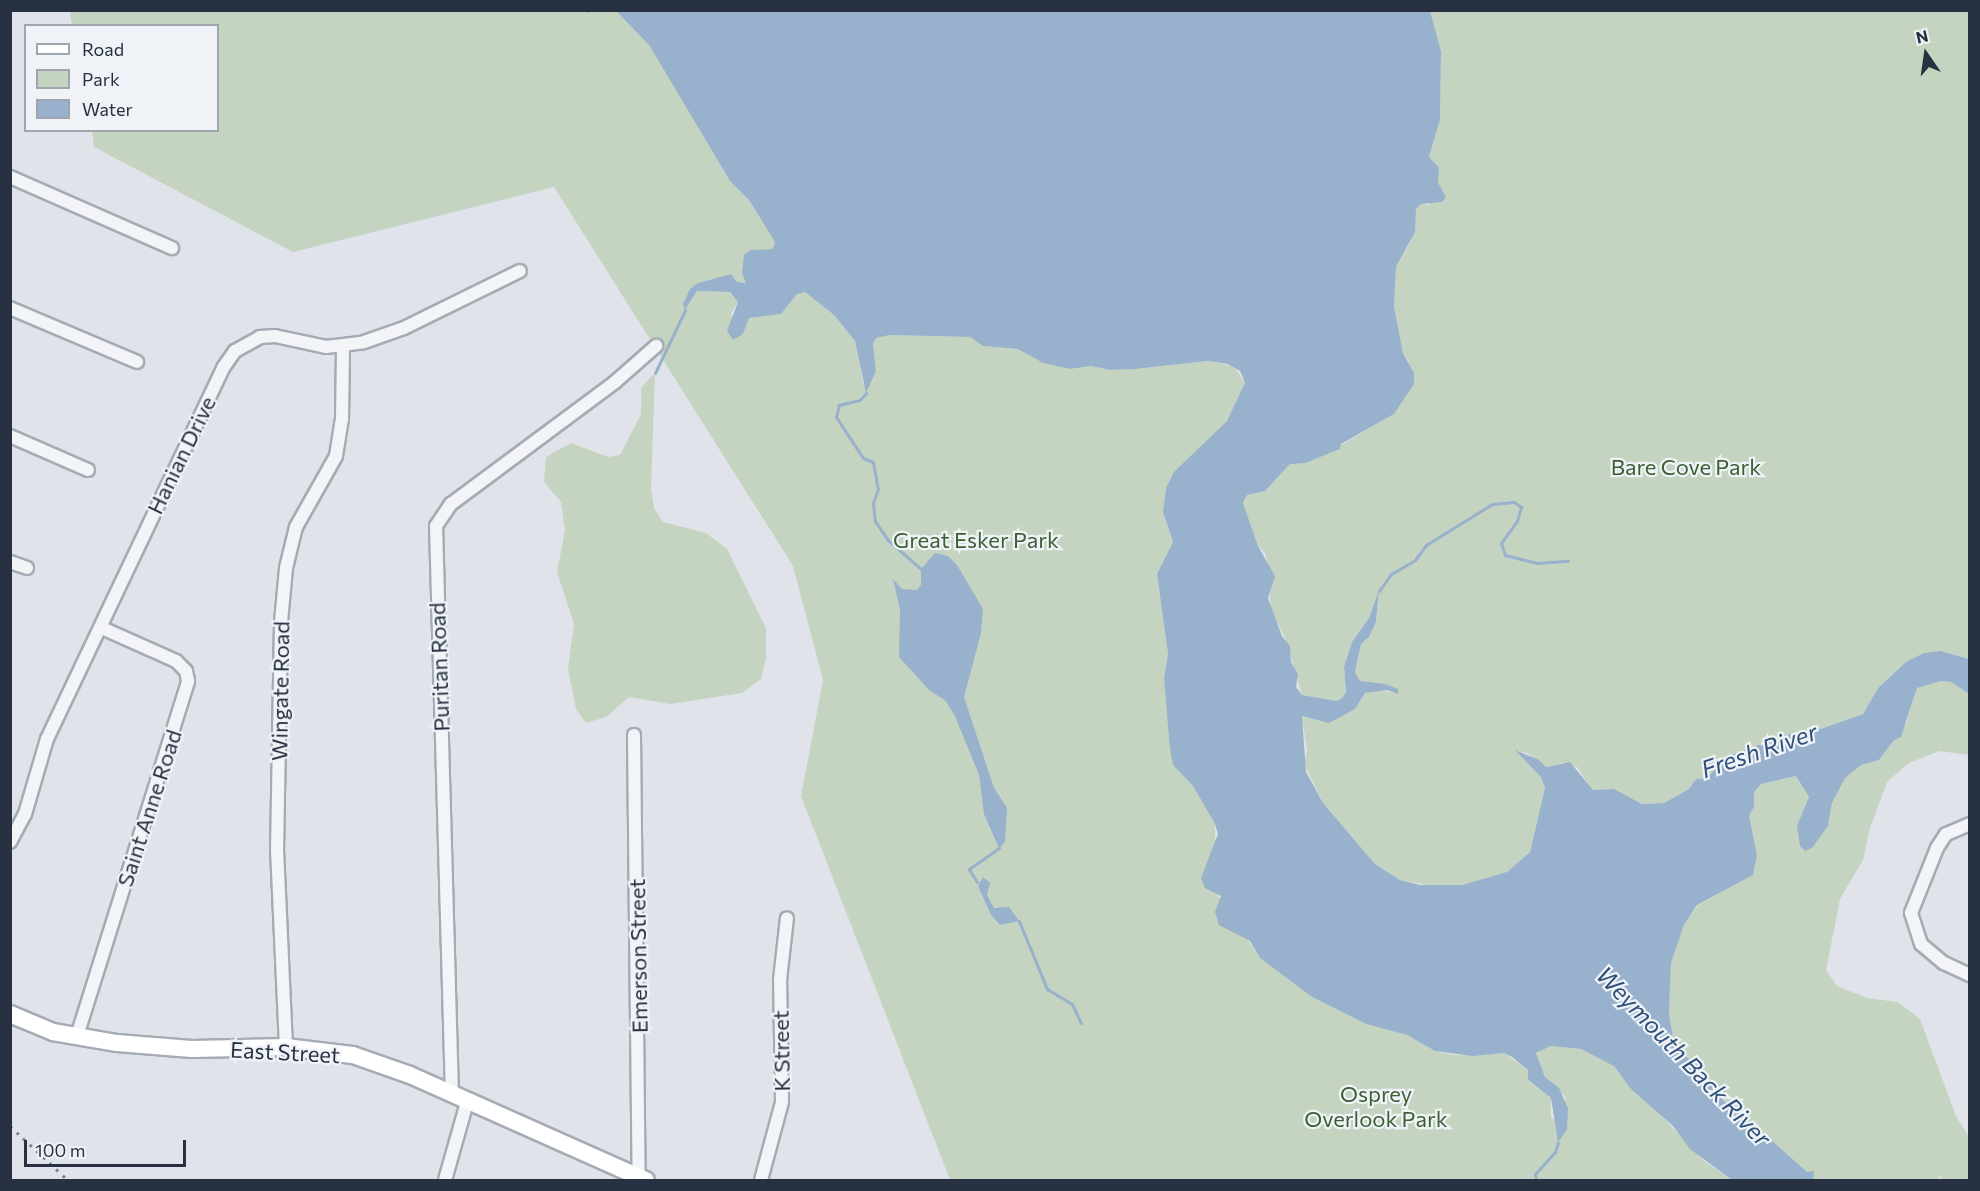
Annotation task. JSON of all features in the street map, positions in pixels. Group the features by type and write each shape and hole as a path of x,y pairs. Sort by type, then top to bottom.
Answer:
{"street":[{"path":"10,177 172,248"},
{"name":"Hanian Drive","path":"10,842 25,814 47,739 223,368 236,351 260,337 275,336 343,347 404,328 520,271"},
{"path":"10,308 137,362"},
{"name":"Puritan Road","path":"452,1095 436,526 451,504 615,382 656,346"},
{"name":"Wingate Road","path":"286,1047 277,852 281,622 286,568 296,527 336,456 342,420 343,347"},
{"path":"10,436 88,470"},
{"path":"10,562 27,568"},
{"name":"Saint Anne Road","path":"77,1036 188,681 186,671 176,661 102,627"},
{"name":"Emerson Street","path":"634,735 642,1179"},
{"path":"1970,824 1946,834 1914,899 1911,913 1921,944 1944,963 1970,975"},
{"name":"K Street","path":"761,1180 782,1102 780,980 787,918"},
{"name":"East Street","path":"10,1014 46,1030 77,1036 192,1048 286,1047 353,1055 452,1095 642,1179"},
{"path":"445,1180 467,1102"}],"green space":[{"name":"Great Esker Park","path":"70,11 616,11 649,45 730,181 749,200 775,242 774,249 763,250 747,283 737,282 731,274 698,283 688,306 697,291 730,292 738,302 731,314 743,334 749,318 781,314 797,294 805,292 834,315 855,341 864,387 876,371 873,344 876,338 890,335 970,337 983,346 1018,349 1043,363 1070,369 1091,366 1110,370 1135,369 1207,361 1234,366 1245,383 1227,421 1166,488 1163,512 1173,542 1157,574 1168,654 1164,678 1173,765 1193,786 1215,824 1215,891 1260,958 1312,997 1366,1024 1407,1035 1435,1051 1455,1055 1504,1053 1528,1070 1528,1081 1551,1098 1551,1117 1567,1130 1565,1096 1545,1077 1536,1053 1551,1046 1581,1049 1598,1056 1614,1066 1630,1088 1641,1094 1703,1160 1732,1180 950,1180 801,796 823,680 793,566 554,187 293,252 94,147 92,132 219,132 219,24 72,24"},
{"name":"Bare Cove Park","path":"1430,11 1969,11 1969,659 1942,651 1906,662 1878,688 1863,714 1812,732 1788,734 1726,757 1707,778 1696,779 1689,789 1664,803 1642,804 1614,789 1592,790 1577,767 1562,763 1545,767 1527,753 1517,751 1541,777 1545,788 1530,852 1507,872 1462,885 1436,887 1400,880 1375,864 1323,803 1304,764 1307,751 1302,716 1319,720 1355,709 1365,693 1377,689 1398,694 1360,681 1355,672 1361,644 1369,637 1376,622 1379,592 1369,618 1352,642 1344,667 1346,692 1342,698 1337,701 1302,695 1286,640 1271,609 1269,587 1273,582 1265,553 1258,546 1243,504 1247,495 1265,491 1290,464 1341,445 1394,414 1409,362 1403,353 1394,307 1396,267 1410,243 1416,209 1421,204 1429,205 1438,183 1429,157 1440,120 1441,51"},
{"path":"655,373 651,489 654,508 663,522 706,533 727,549 766,628 766,659 761,679 742,693 670,704 629,697 606,717 586,723 576,709 568,669 574,624 557,572 565,530 561,502 544,482 546,457 571,443 608,457 620,455 641,414 641,388"},
{"path":"1941,681 1951,682 1969,694 1969,755 1939,751 1909,763 1887,782 1869,831 1863,860 1840,899 1826,970 1837,986 1867,998 1898,1002 1920,1019 1956,1116 1969,1137 1969,1180 1941,1180 1942,1175 1936,1180 1813,1180 1769,1139 1771,1137 1764,1135 1721,1097 1697,1066 1701,1060 1691,1061 1674,1045 1669,1013 1671,963 1684,925 1698,905 1753,875 1757,855 1749,816 1754,807 1754,792 1761,784 1796,776 1809,797 1800,819 1800,846 1811,848 1828,826 1832,803 1845,777 1861,765 1879,760 1906,724 1917,688"}],"water":[{"path":"616,11 1430,11 1441,51 1440,120 1429,157 1439,168 1438,183 1446,197 1442,202 1421,204 1416,209 1415,232 1396,267 1394,307 1403,353 1414,373 1414,384 1394,414 1341,444 1340,449 1305,463 1290,464 1265,491 1247,495 1243,503 1258,546 1275,576 1268,598 1282,636 1290,646 1291,662 1298,674 1296,687 1302,695 1337,701 1342,698 1346,692 1344,667 1352,642 1369,618 1379,590 1376,622 1369,637 1361,644 1355,672 1360,681 1385,684 1398,689 1398,694 1387,690 1365,693 1355,709 1329,723 1302,716 1306,772 1323,803 1375,864 1400,880 1420,885 1462,885 1507,872 1530,852 1545,788 1541,777 1515,750 1539,760 1546,767 1570,762 1593,790 1614,789 1642,804 1664,803 1689,789 1696,779 1707,778 1726,757 1788,734 1812,732 1863,714 1878,688 1906,662 1924,653 1941,651 1969,659 1969,694 1951,682 1941,681 1917,688 1901,737 1894,740 1879,760 1861,765 1845,778 1832,803 1828,826 1812,848 1805,851 1800,846 1797,826 1809,797 1796,776 1761,784 1754,792 1754,807 1749,816 1757,855 1753,875 1697,905 1684,925 1671,963 1669,1013 1674,1045 1691,1061 1702,1060 1697,1066 1700,1072 1716,1091 1726,1091 1721,1098 1764,1135 1771,1136 1770,1139 1807,1172 1814,1171 1813,1180 1732,1180 1690,1149 1673,1126 1630,1088 1614,1066 1581,1049 1551,1046 1536,1053 1545,1077 1559,1088 1568,1108 1567,1130 1558,1142 1551,1098 1528,1080 1528,1070 1512,1057 1504,1053 1473,1056 1435,1051 1407,1035 1366,1024 1312,997 1260,958 1250,941 1219,925 1215,912 1221,896 1205,888 1201,878 1218,834 1215,824 1193,786 1173,765 1170,749 1164,678 1168,654 1157,574 1173,542 1163,512 1166,488 1174,472 1227,421 1245,383 1240,371 1228,364 1207,361 1135,369 1110,370 1091,366 1070,369 1043,363 1018,349 983,346 970,337 890,335 876,338 873,344 876,371 866,393 855,341 834,315 805,292 797,294 781,314 749,318 743,334 733,340 727,331 738,302 730,292 697,291 685,310 683,304 690,289 698,283 731,274 737,282 746,283 742,273 744,255 751,250 773,249 775,242 749,200 730,181 649,45"},
{"path":"935,553 948,556 957,565 983,609 981,633 964,697 994,788 1007,808 1005,842 999,848 984,814 979,775 955,716 945,700 930,691 899,657 900,610 893,579 902,589 917,590 921,585 921,569"},
{"path":"983,877 990,883 987,895 994,908 1009,907 1019,921 1000,925 991,915 978,886"}],"waterway":[{"path":"655,373 685,310"},
{"path":"866,393 860,400 839,405 836,417 863,458 873,462 878,489 873,503 875,521 888,540 921,569"},
{"path":"1379,591 1391,574 1415,560 1426,545 1492,504 1514,502 1521,507 1517,521 1501,543 1505,555 1537,563 1568,561"},
{"path":"977,882 969,869 999,848"},
{"path":"1019,921 1047,989 1072,1004 1081,1023"},
{"path":"1536,1180 1535,1174 1555,1152 1558,1142"}],"railway":[{"path":"10,1126 68,1180"}],"water label":[{"name":"Fresh River","path":"1759,750"},
{"name":"Weymouth Back River","path":"1684,1056"}],"park label":[{"name":"Osprey Overlook Park","path":"1376,1106"}]}
